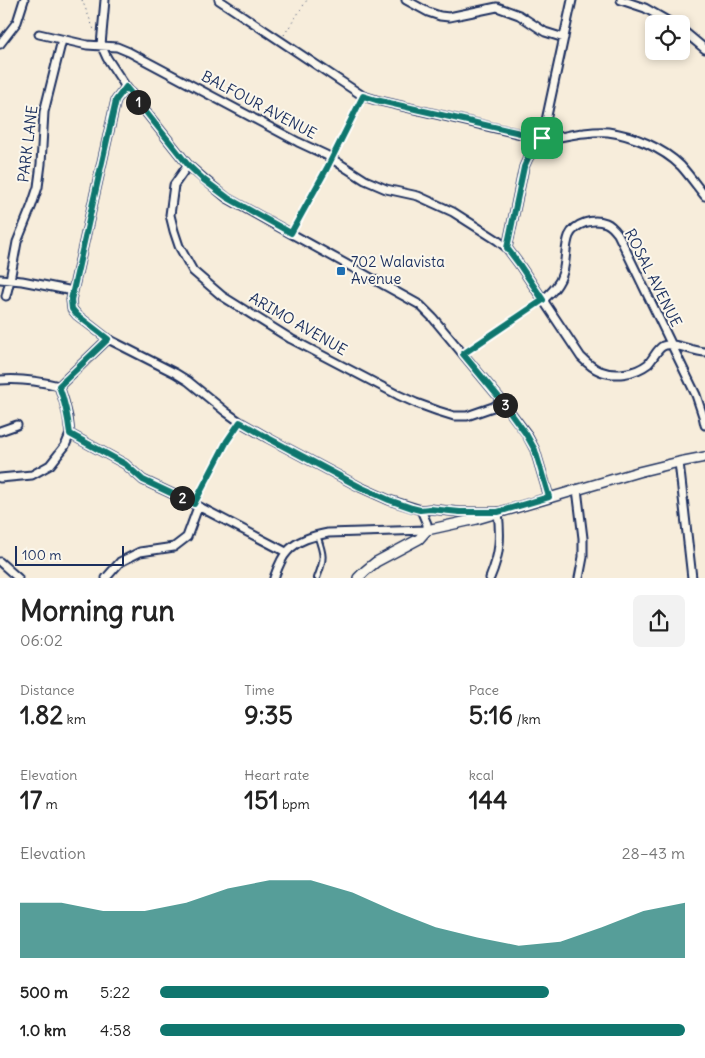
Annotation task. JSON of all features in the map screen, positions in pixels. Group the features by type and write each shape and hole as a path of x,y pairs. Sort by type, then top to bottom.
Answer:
{"street":[{"path":"0,44 18,22 24,0"},
{"path":"105,0 101,46 107,58 126,87 188,165 228,198 420,305 502,401 526,434 535,450 549,497"},
{"path":"219,0 363,96 542,138 552,139 581,133 605,132 624,135 642,141 670,156 681,166 705,196"},
{"path":"406,0 428,12 449,17 497,7 519,15 545,32 564,38"},
{"path":"507,248 524,167 542,138 572,0"},
{"path":"621,0 645,8 657,15"},
{"name":"BALFOUR AVENUE","path":"38,34 87,45 117,47 129,52 332,159 365,180 379,186 418,196 454,212 507,248 581,357 589,365 600,371 615,374 638,370 647,365 662,346 671,344"},
{"path":"690,36 705,49"},
{"name":"PARK LANE","path":"6,296 17,242 38,187 44,112 62,40"},
{"path":"126,87 116,100 71,300 72,309 77,315 108,339 188,381 240,422 360,487 389,500 420,510 498,512"},
{"name":"ARIMO AVENUE","path":"188,165 174,185 170,215 174,231 179,246 193,271 222,296 291,338 398,395 423,406 454,416 467,416 493,408 502,401"},
{"name":"ROSAL AVENUE","path":"543,300 553,291 564,271 569,236 579,224 593,221 607,223 618,234 696,395 705,425"},
{"path":"0,279 73,291"},
{"path":"59,386 108,339"},
{"path":"671,344 705,352"},
{"path":"0,380 13,378 36,380 59,386"},
{"path":"0,478 32,475 50,465 65,446 70,434 64,400 59,386"},
{"path":"0,431 17,425"},
{"path":"70,434 125,464 143,480 196,505 286,552"},
{"path":"274,578 286,552 306,539 317,535 328,533 428,530 460,523 638,472 705,457"},
{"path":"679,462 692,578"},
{"path":"577,489 583,538 583,557 579,578"},
{"path":"106,578 120,562 140,552 174,547 187,537 196,505"},
{"path":"420,510 428,530"},
{"path":"490,578 498,554 500,539 498,512"},
{"path":"358,578 376,562 418,539 428,530"},
{"path":"0,562 18,578"},
{"path":"6,578 10,570"}],"lane":[{"path":"317,535 323,562 317,578"}],"path":[{"path":"82,0 101,46"},
{"path":"280,40 307,0"},
{"path":"291,233 332,159 363,96"},
{"path":"463,354 543,300"},
{"path":"196,505 227,441 240,422"}],"place":[{"name":"702 Walavista Avenue","path":"341,271"}],"route":[{"path":"126,87 188,165 204,180 228,198 291,233 327,168 363,96 542,138 524,167 507,248 543,300 463,354 502,401 526,434 535,450 549,497 498,512 420,510 389,500 360,487 240,422 227,441 194,504 143,480 125,464 70,434 64,400 59,386 108,339 77,315 72,309 71,300 116,100 126,87"}]}
